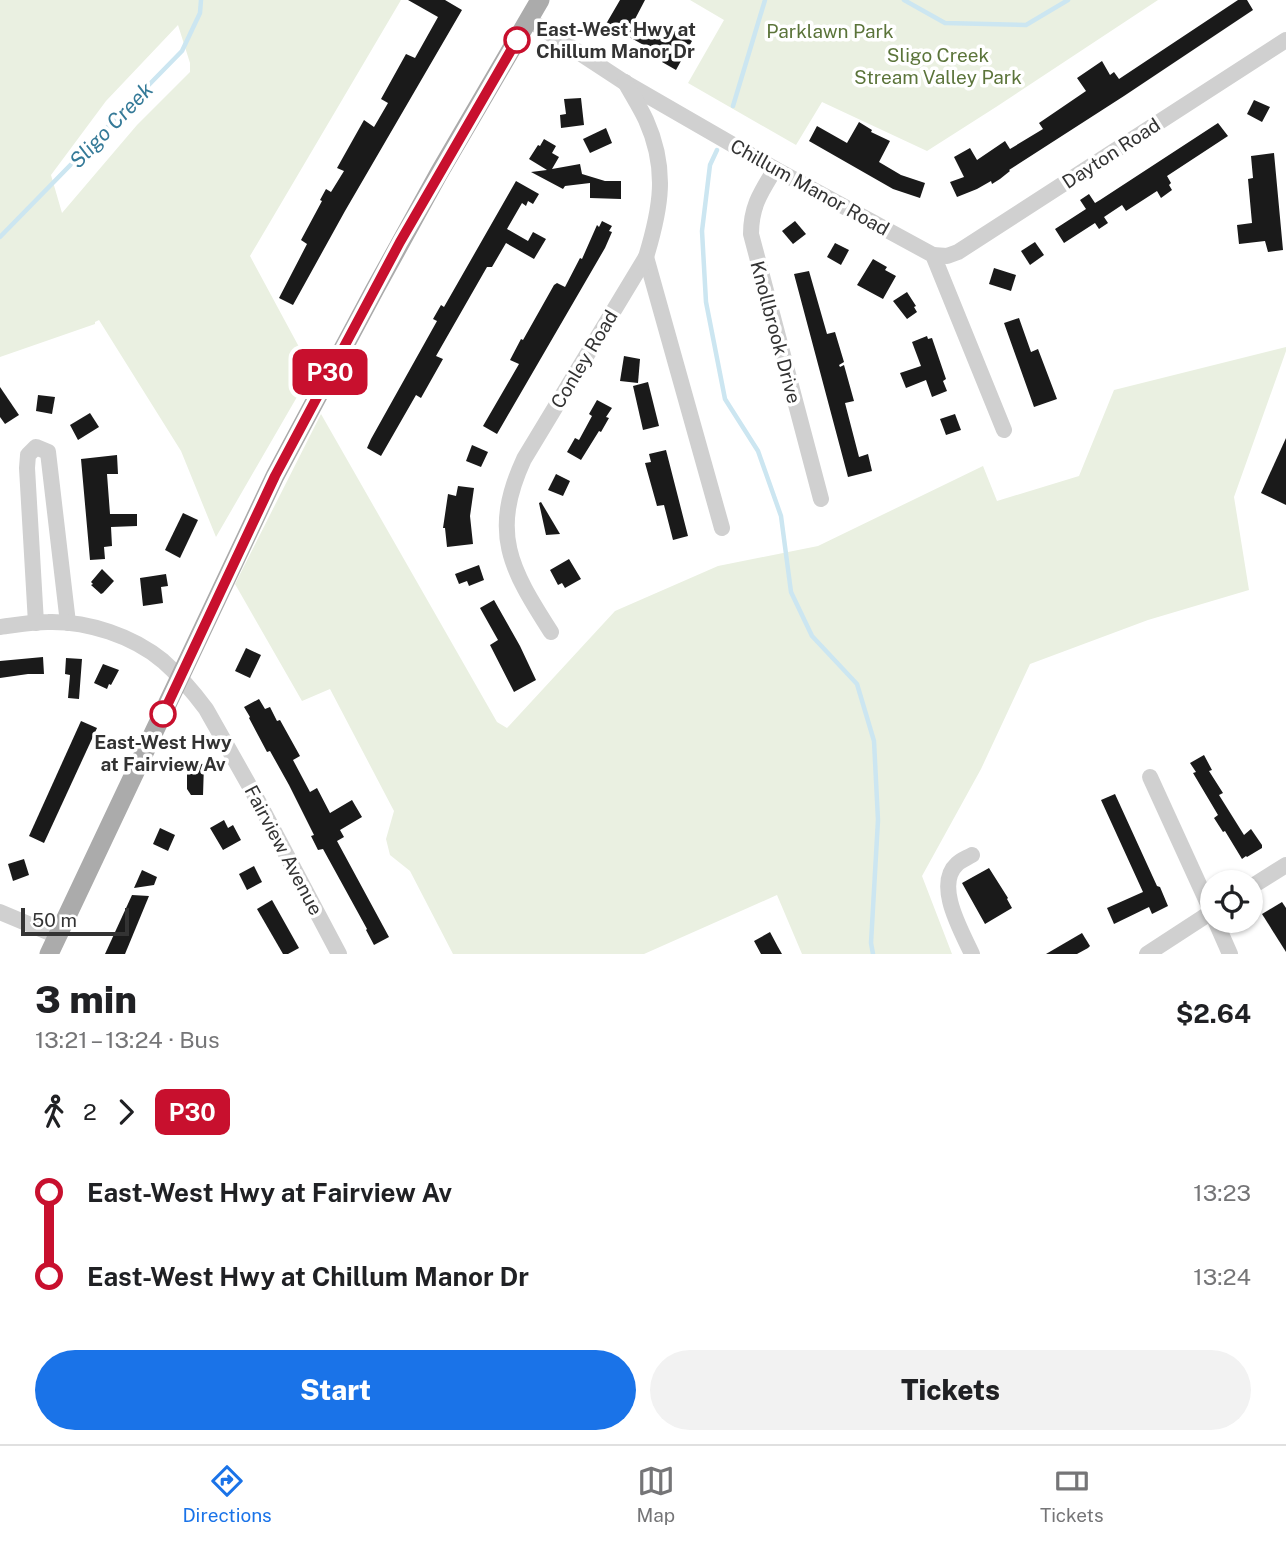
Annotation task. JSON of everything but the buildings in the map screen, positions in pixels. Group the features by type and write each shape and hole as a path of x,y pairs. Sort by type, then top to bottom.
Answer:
{"main road":[{"path":"53,945 279,467 394,254 540,0"}],"street":[{"name":"Chillum Manor Road","path":"528,19 624,82 775,169 933,255"},
{"name":"Dayton Road","path":"933,255 947,256 958,252 1286,40"},
{"name":"Conley Road","path":"551,632 514,568 507,535 507,520 512,490 524,459 646,257 658,211 660,168 645,120 624,82"},
{"name":"Knollbrook Drive","path":"775,169 757,198 752,212 751,234 821,499"},
{"path":"933,255 1004,430"},
{"path":"646,257 722,527"},
{"path":"36,623 27,468 28,455 36,447 48,452 68,622"},
{"name":"Fairview Avenue","path":"0,627 68,622 105,631 138,645 163,662 197,697 210,716 339,954"},
{"path":"1150,777 1200,887"},
{"path":"972,855 956,864 950,874 948,894 972,954"},
{"path":"1263,879 1286,865"},
{"path":"0,912 53,945"},
{"path":"1147,954 1200,923"},
{"path":"1221,933 1230,954"}],"green space":[{"path":"0,0 401,0 250,256 312,371 216,537 181,451 99,320 95,324 0,357","holes":["178,25 190,63 190,72 137,125 62,213 51,175 106,101"]},
{"name":"Sligo Creek Stream Valley Park","path":"690,0 1158,0 927,151 822,102 796,145 688,83 724,20"},
{"path":"1286,347 1234,497 1249,590 1148,620 1030,664 981,769 922,876 952,954 802,954 777,895 644,954 453,954 410,871 390,855 386,839 394,811 330,689 302,701 235,584 321,414 497,722 507,728 615,611 718,566 818,546 983,466 997,501 1079,476 1114,390"}],"waterway":[{"name":"Sligo Creek","path":"0,237 182,51 200,13 201,0"},
{"path":"733,106 765,0"},
{"name":"Sligo Creek","path":"904,0 945,23 1026,25 1068,0"},
{"path":"717,150 710,165 702,231 706,302 725,399 758,451 781,516 791,592 812,636 857,684 874,741 878,820 871,943 873,954"}],"bus line":[{"name":"P30","path":"163,714 275,476 400,242 517,40"}],"place":[{"name":"East-West Hwy at Chillum Manor Dr","path":"517,40"},
{"name":"East-West Hwy at Fairview Av","path":"163,714"}],"park label":[{"name":"Parklawn Park","path":"830,31"}]}
